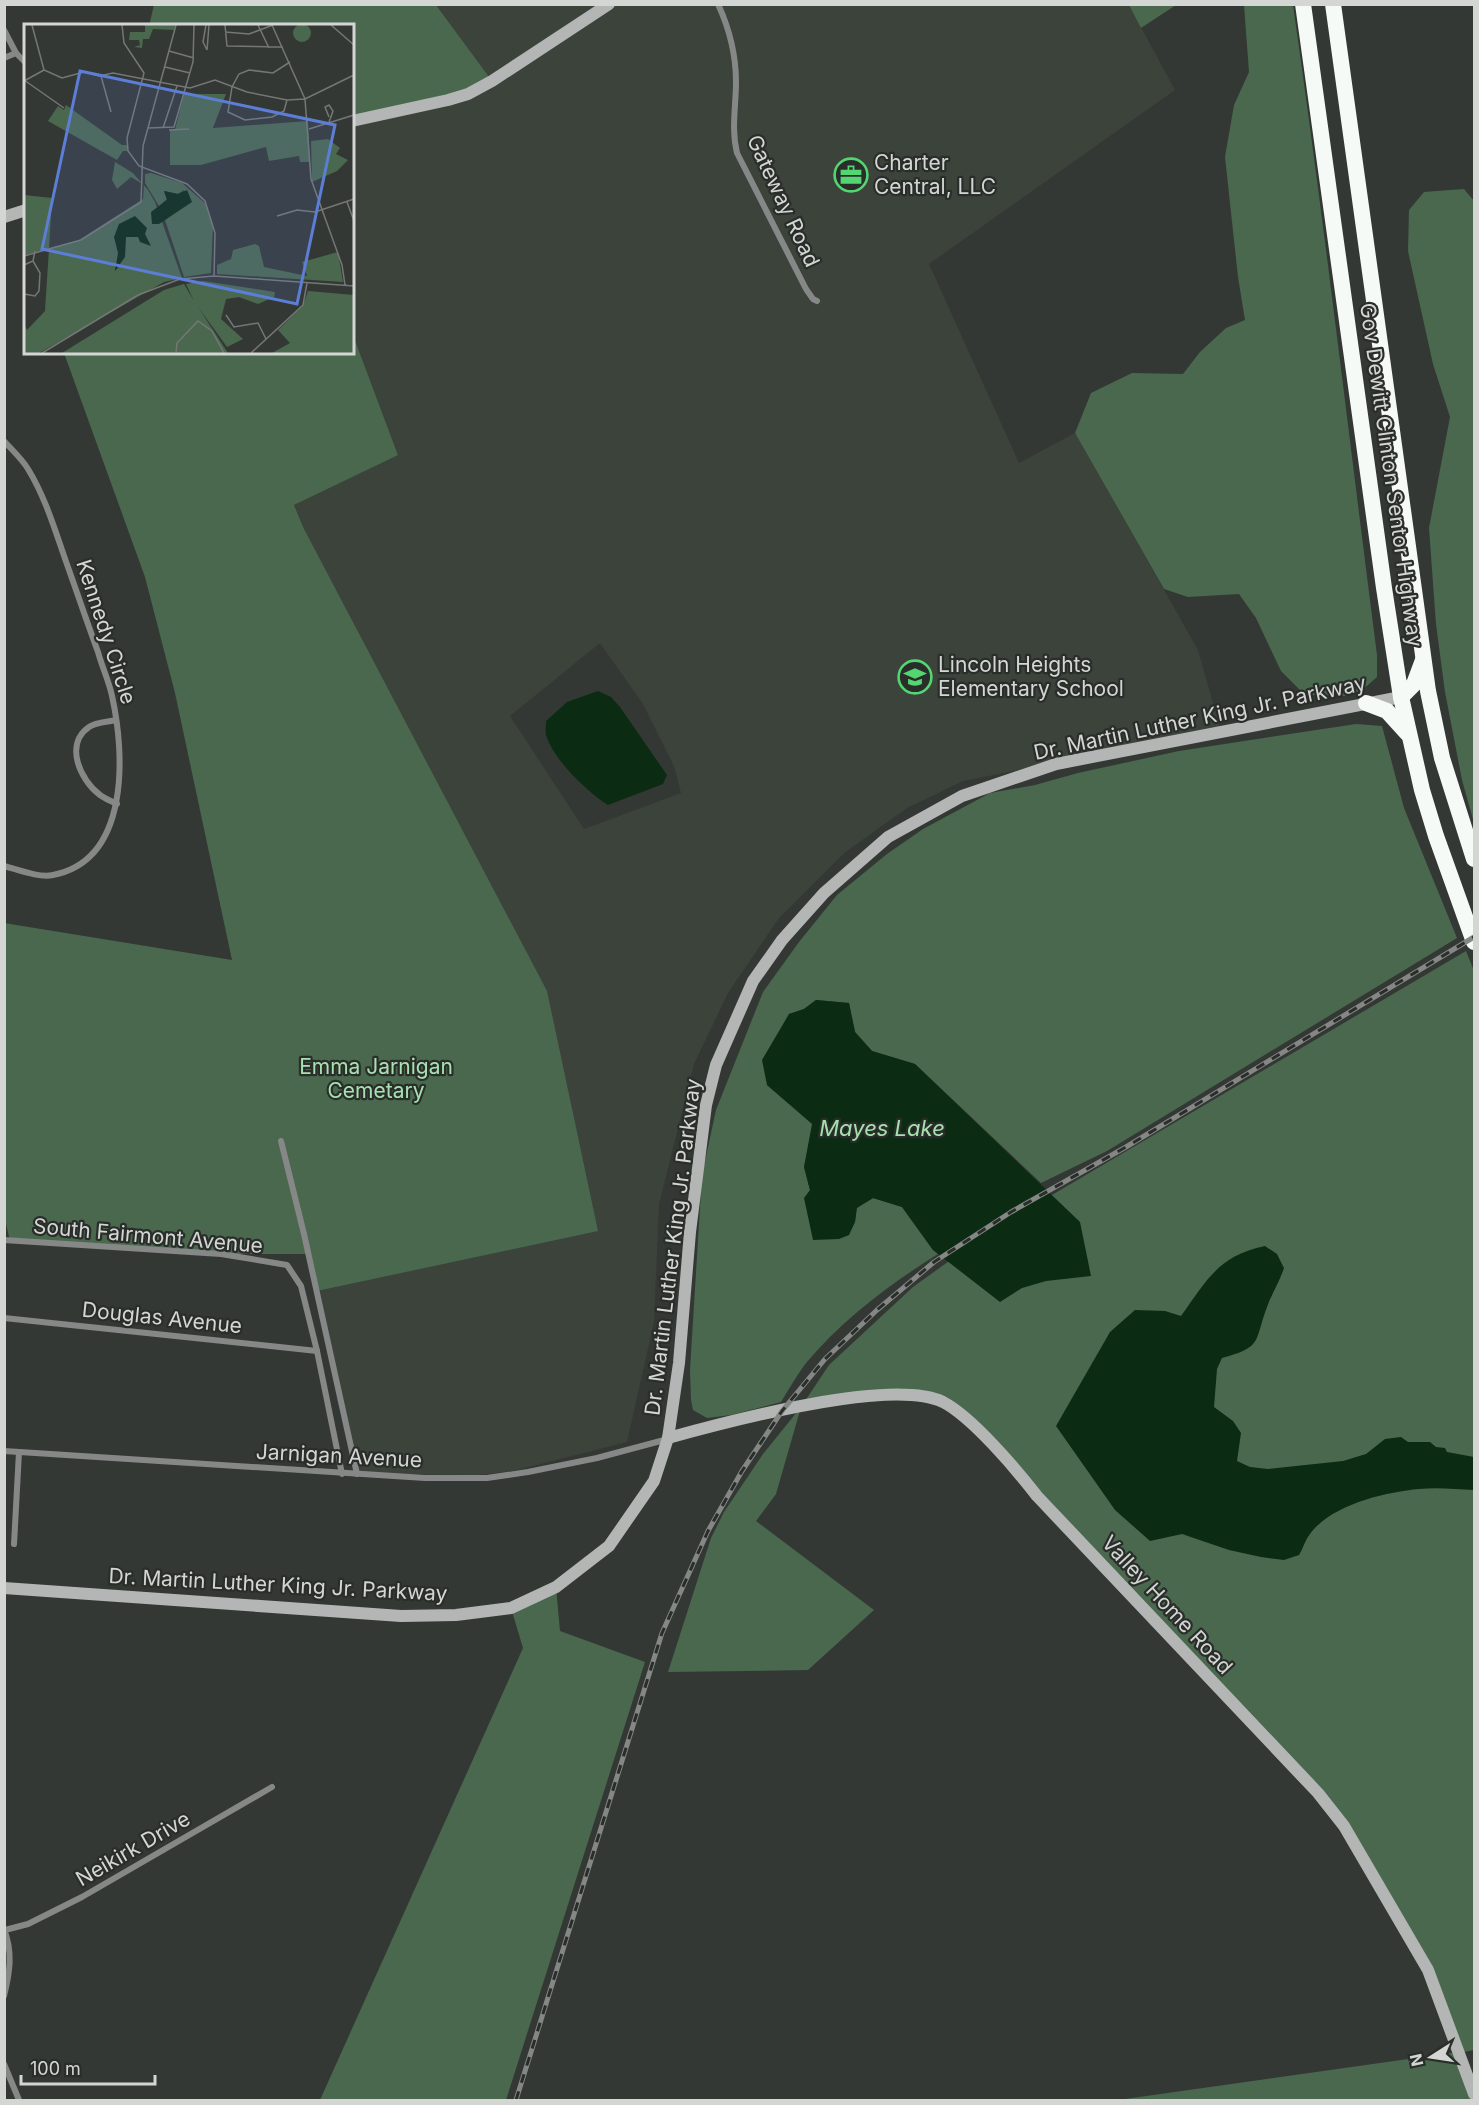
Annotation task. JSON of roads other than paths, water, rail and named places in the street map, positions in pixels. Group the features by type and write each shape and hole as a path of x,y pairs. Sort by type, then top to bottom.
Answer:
{"highway":[{"name":"Gov Dewitt Clinton Sentor Highway","path":"1303,4 1401,697 1422,790 1455,893 1474,942"},
{"name":"Gov Dewitt Clinton Sentor Highway","path":"1333,4 1424,657 1442,758 1474,859"},
{"path":"1424,657 1414,684 1401,697 1418,703 1435,723"},
{"path":"1366,703 1388,711 1409,736"}],"main road":[{"path":"354,121 468,94 492,81 609,4"},
{"path":"4,217 24,211"},
{"name":"Dr. Martin Luther King Jr. Parkway","path":"4,1588 401,1616 456,1616 510,1608 556,1587 609,1546 654,1481 668,1438 679,1363 687,1261 703,1128 716,1065 753,981 782,940 824,893 888,837 962,796 1056,764 1401,697"},
{"name":"Valley Home Road","path":"668,1438 749,1417 861,1397 909,1394 930,1398 951,1407 973,1426 1018,1473 1037,1496 1335,1812 1428,1970 1474,2094"}],"street":[{"name":"Gateway Road","path":"718,4 729,36 735,66 733,134 737,153 806,289 817,301"},
{"path":"4,30 16,53 24,61"},
{"path":"4,58 16,53"},
{"name":"Kennedy Circle","path":"4,441 28,468 47,509 112,695 119,756 117,804 110,830 94,852 77,867 52,876 28,873 4,866"},
{"path":"116,720 91,725 78,735 76,761 83,776 99,795 117,804"},
{"path":"281,1141 309,1254 357,1474"},
{"name":"South Fairmont Avenue","path":"4,1240 221,1254 287,1265 301,1286 342,1474"},
{"name":"Douglas Avenue","path":"4,1318 317,1351"},
{"name":"Jarnigan Avenue","path":"4,1451 342,1474 487,1478 597,1458 668,1438"},
{"path":"14,1544 19,1452"},
{"name":"Neikirk Drive","path":"5,1930 28,1924 82,1897 272,1787"},
{"path":"4,1996 11,1969 10,1949 5,1930"},
{"path":"4,2064 19,2100"}],"water":[{"path":"598,691 611,697 620,707 667,775 663,784 608,805 590,792 563,764 546,733 546,721 567,702"},
{"name":"Mayes Lake","path":"816,1000 849,1003 855,1032 872,1051 915,1064 1080,1222 1091,1276 1046,1281 1022,1288 1000,1302 933,1250 902,1207 873,1198 857,1208 855,1222 849,1235 839,1239 813,1240 804,1198 810,1190 804,1167 812,1124 767,1085 762,1060 789,1014 804,1009"},
{"path":"1265,1246 1277,1254 1284,1268 1269,1302 1258,1336 1251,1346 1222,1358 1217,1369 1214,1407 1233,1421 1241,1433 1237,1461 1250,1467 1268,1469 1343,1461 1366,1454 1385,1439 1401,1437 1408,1442 1430,1442 1436,1447 1445,1448 1447,1452 1474,1457 1474,1490 1419,1489 1391,1493 1360,1502 1331,1515 1319,1524 1308,1536 1299,1555 1284,1560 1229,1550 1182,1534 1150,1541 1115,1510 1056,1426 1110,1332 1135,1310 1165,1311 1181,1316 1215,1271 1236,1256"}],"railway":[{"path":"516,2100 662,1633 708,1531 742,1471 782,1411 825,1359 877,1310 934,1262 1011,1212 1126,1147 1474,937"}],"place":[{"name":"Charter Central, LLC","path":"851,175"},
{"name":"Lincoln Heights Elementary School","path":"915,677"}],"park label":[{"name":"Emma Jarnigan Cemetary","path":"376,1079"}]}
